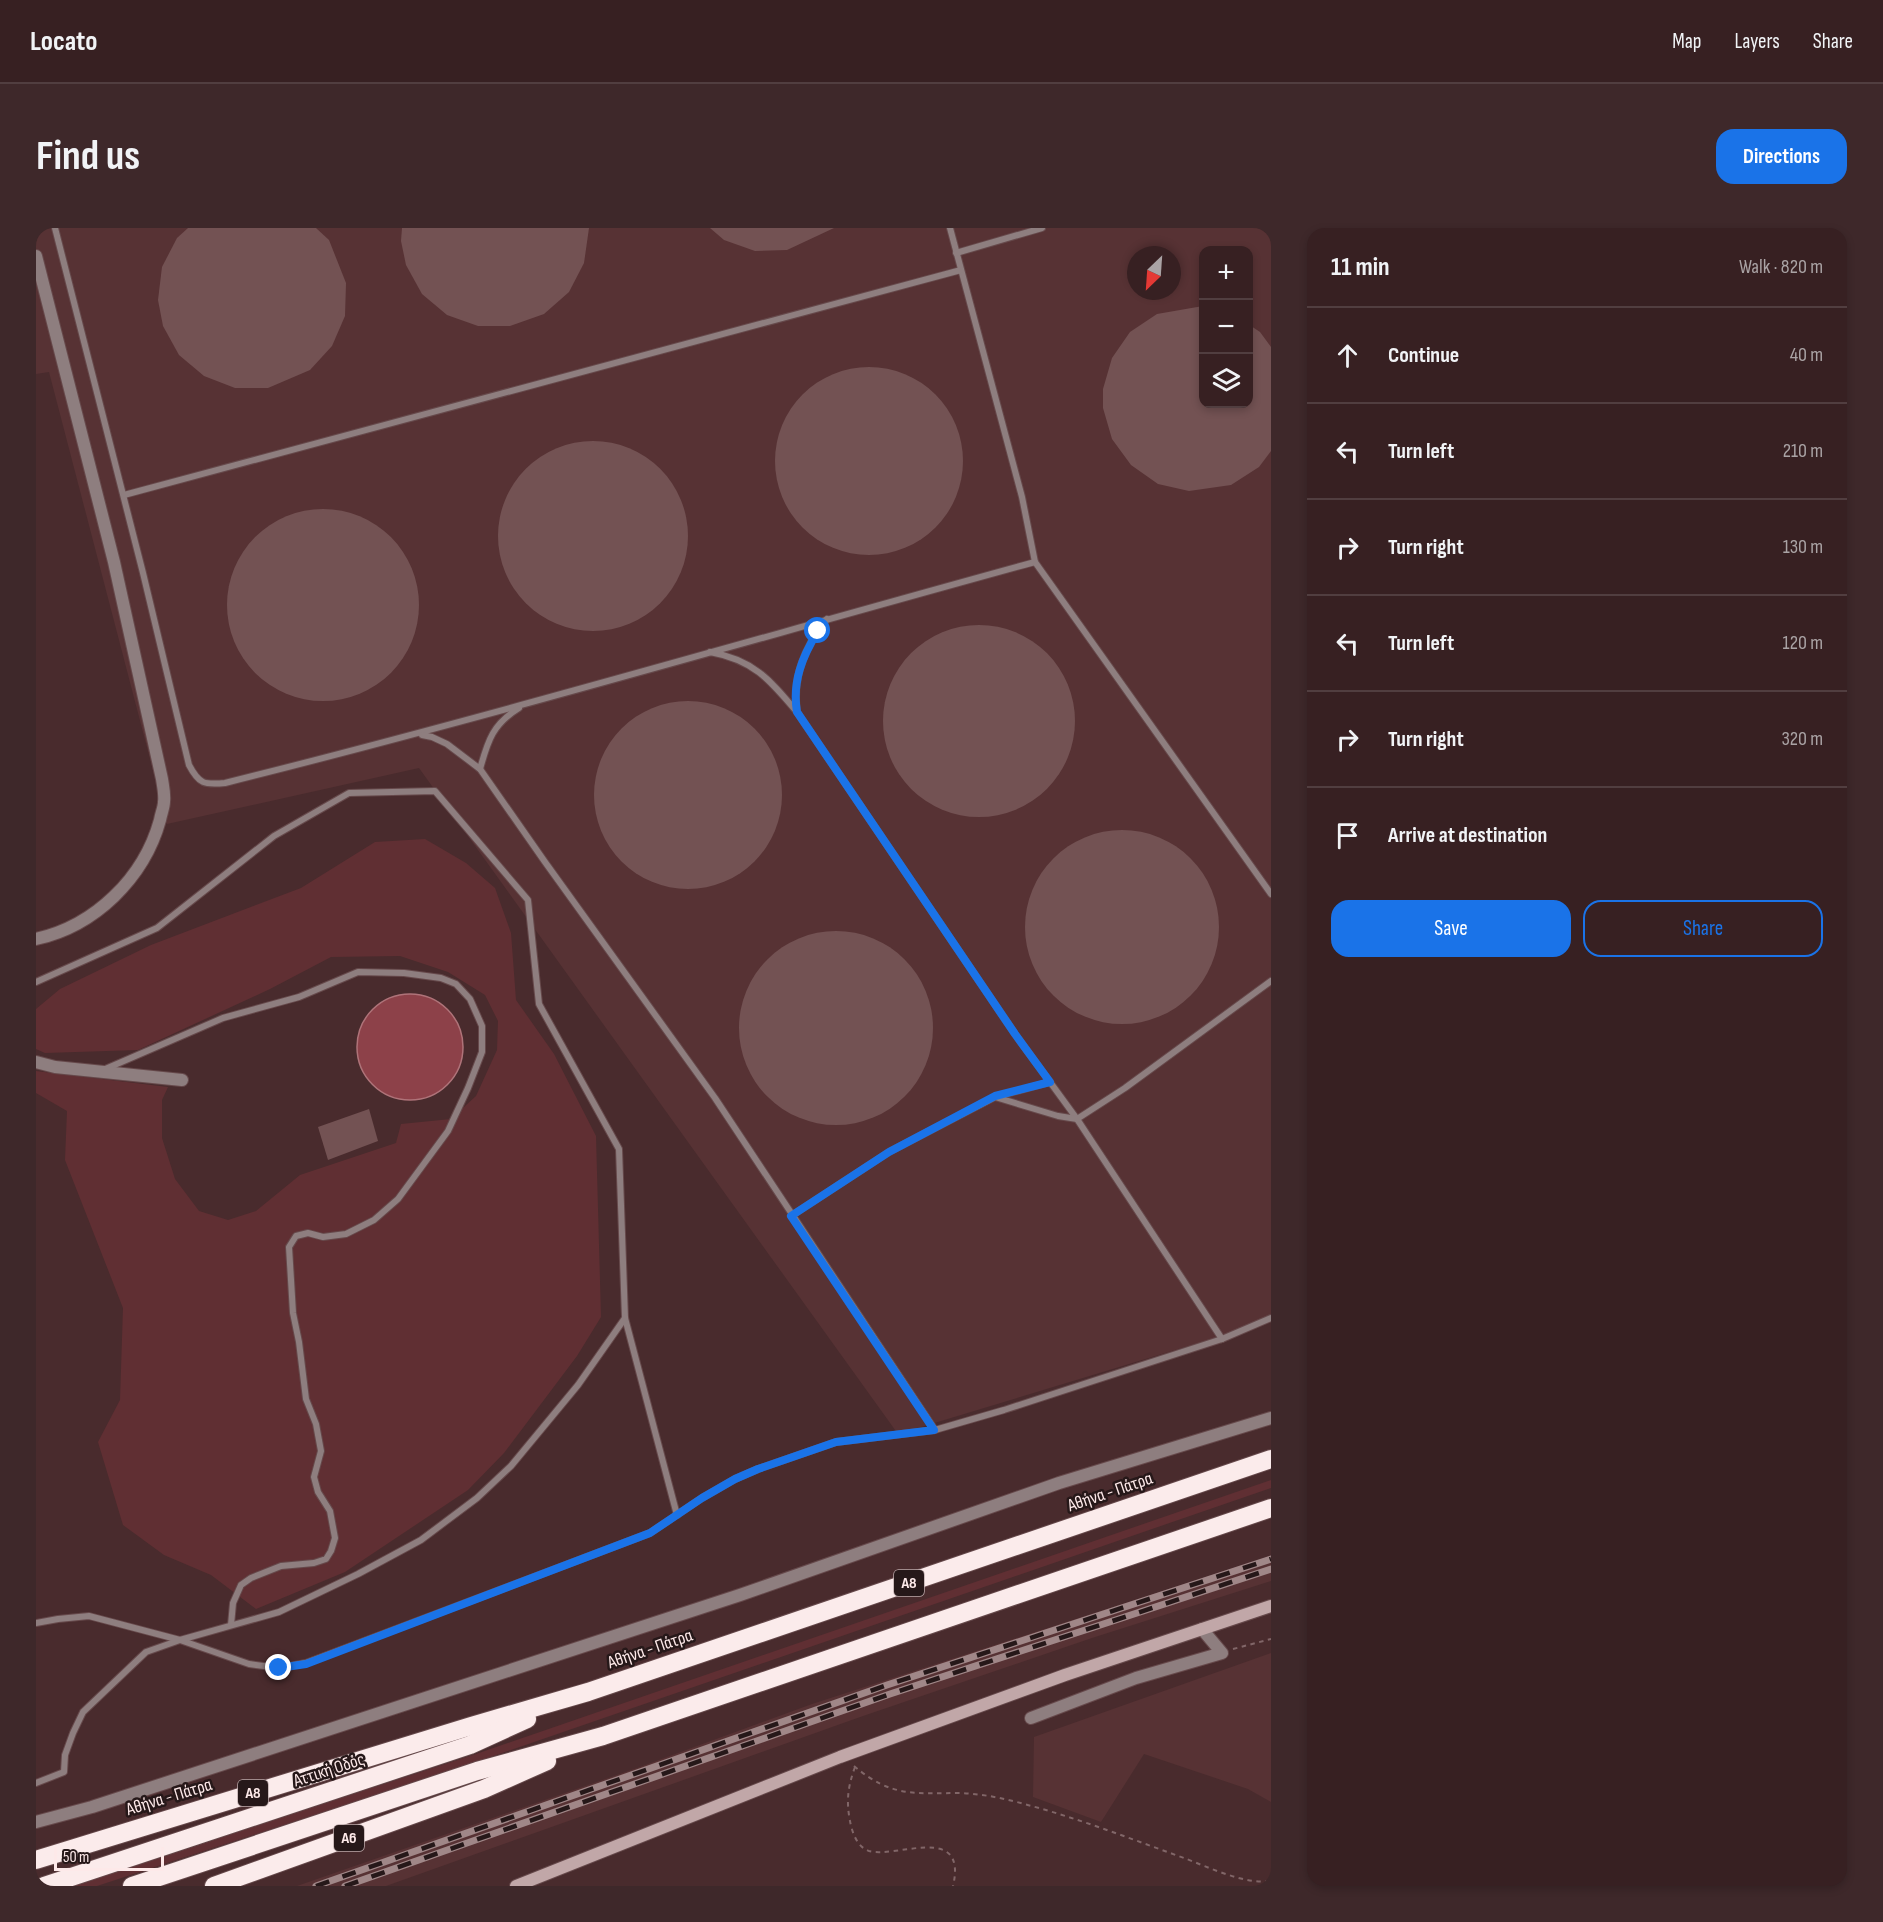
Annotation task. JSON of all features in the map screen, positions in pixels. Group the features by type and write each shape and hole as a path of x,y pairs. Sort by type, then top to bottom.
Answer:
{"highway":[{"name":"Αθήνα - Πάτρα","path":"36,1860 588,1692 1271,1459"},
{"path":"132,1886 477,1771 603,1736 1271,1508"},
{"name":"Αττική Οδός","path":"44,1886 471,1745 588,1692"},
{"name":"Α6","path":"214,1886 484,1789 603,1736"}],"street":[{"path":"36,256 114,562 162,778 164,802 155,837 141,864 116,895 80,922 53,935 36,939"},
{"path":"36,1062 55,1067 182,1080"},
{"path":"36,1822 92,1808 527,1666 740,1595 1059,1483 1271,1418"},
{"path":"516,1886 840,1757 1065,1675 1271,1606"},
{"path":"1031,1718 1136,1678 1222,1653 1202,1629"}],"lane":[{"path":"55,228 124,495 189,765 196,778 208,784 225,783 419,734 1035,562"},
{"path":"950,228 1022,497 1035,562 1271,894"},
{"path":"956,253 1042,228"},
{"path":"124,495 960,270"},
{"path":"797,712 794,695 806,650 827,619"},
{"path":"707,652 726,655 747,663 764,676 797,712 1008,1025 1077,1119 1222,1338"},
{"path":"480,769 496,726 526,704"},
{"path":"419,734 447,744 480,769 715,1098 934,1430"},
{"path":"36,982 157,928 274,836 349,793 435,791 528,900 539,1004 619,1149 625,1318 677,1515"},
{"path":"100,1071 223,1018 299,997 358,972 404,973 441,978 456,984 470,999 482,1026 482,1052 448,1131 398,1199 374,1220 346,1234 323,1237 308,1233 296,1236 289,1247 293,1313 299,1342 303,1383 306,1399 316,1424 321,1451 314,1477 318,1492 330,1511 335,1538 332,1551 326,1559 314,1563 280,1566 251,1578 241,1585 233,1603 231,1625"},
{"path":"995,1096 1058,1116 1077,1119 1125,1088 1271,981"},
{"path":"791,1216 889,1152 995,1096 1050,1082"},
{"path":"36,1783 64,1772 65,1755 83,1712 146,1652 279,1612 358,1574 421,1540 477,1498 511,1466 578,1385 625,1318"},
{"path":"36,1623 89,1616 180,1640 249,1664 279,1668 306,1664 650,1533 735,1479 836,1442 934,1430 1004,1410 1222,1338 1271,1318"}],"path":[{"path":"1222,1653 1271,1639"},
{"path":"840,1757 869,1779 883,1786 908,1793 962,1793 991,1796 1025,1804 1221,1871 1255,1881 1271,1881"},
{"path":"855,1767 847,1802 851,1825 858,1843 868,1851 933,1848 946,1852 953,1862 955,1875 952,1886"}],"shaded area":[{"path":"36,228 1271,228 1271,1321 898,1434 419,768 167,824 49,372 36,374"},
{"path":"425,839 466,863 495,888 511,933 516,1000 554,1054 596,1136 601,1317 577,1356 504,1453 468,1490 345,1572 256,1609 211,1575 164,1555 123,1525 98,1442 120,1400 123,1308 65,1160 67,1111 36,1093 36,1071 168,1087 162,1100 162,1138 175,1179 199,1211 228,1220 256,1211 300,1175 396,1143 401,1124 451,1119 476,1096 497,1050 498,1021 485,995 448,972 400,956 331,957 270,989 138,1050 45,1053 36,1049 36,1009 60,989 151,945 301,888 375,842"},
{"path":"410,994 430,998 447,1010 459,1027 463,1047 459,1067 447,1084 430,1096 410,1100 390,1096 373,1084 361,1067 357,1047 361,1027 373,1010 390,998"},
{"path":"1271,1480 1271,1488 476,1762 97,1886 71,1886 473,1755"},
{"path":"1271,1556 1271,1581 1092,1638 863,1716 386,1886 297,1886 637,1768 812,1704"},
{"path":"1271,1653 1271,1802 1248,1789 1144,1754 1101,1822 1033,1797 1034,1737"}],"building":[{"path":"188,228 316,228 329,240 346,283 345,316 332,346 310,370 268,388 235,388 204,376 179,355 163,326 158,300 162,267 177,238"},
{"path":"402,228 589,228 584,263 569,292 544,314 510,326 478,326 447,315 422,294 406,265 401,241"},
{"path":"710,228 834,228 787,250 755,251 724,240"},
{"path":"1199,307 1199,408 1253,408 1253,327 1260,332 1271,347 1271,451 1259,467 1231,485 1189,491 1158,484 1131,465 1112,439 1103,408 1103,389 1112,358 1130,332 1157,314"},
{"path":"869,367 905,374 929,388 942,401 956,425 963,461 956,497 942,521 929,534 905,548 869,555 833,548 809,534 796,521 782,497 775,461 782,425 796,401 809,388 833,374"},
{"path":"593,441 611,443 629,449 646,457 660,469 672,483 680,500 686,518 688,536 686,554 680,572 672,589 660,603 646,615 629,623 611,629 593,631 575,629 557,623 540,615 526,603 514,589 506,572 500,554 498,536 500,518 506,500 514,483 526,469 540,457 557,449 575,443"},
{"path":"314,509 332,509 360,516 391,537 412,568 419,605 412,642 391,673 360,694 332,701 314,701 278,690 249,666 238,650 231,633 227,614 227,596 238,560 262,531 278,520 295,513"},
{"path":"970,625 988,625 1016,632 1033,641 1047,653 1059,667 1068,684 1075,721 1068,758 1059,775 1047,789 1033,801 1016,810 988,817 970,817 942,810 925,801 899,775 887,749 883,730 883,712 890,684 899,667 925,641 951,629"},
{"path":"688,701 715,705 732,712 754,729 771,751 778,768 782,795 778,822 771,839 754,861 732,878 715,885 688,889 661,885 644,878 622,861 605,839 598,822 594,795 598,768 605,751 622,729 644,712 661,705"},
{"path":"1122,830 1159,837 1176,846 1191,858 1203,873 1212,890 1219,927 1212,964 1203,981 1191,996 1176,1008 1159,1017 1122,1024 1085,1017 1068,1008 1053,996 1041,981 1032,964 1025,927 1032,890 1041,873 1053,858 1068,846 1085,837"},
{"path":"836,931 864,935 882,943 897,953 911,967 929,1000 933,1028 929,1056 921,1074 911,1089 897,1103 864,1121 836,1125 808,1121 790,1113 775,1103 761,1089 743,1056 739,1028 743,1000 751,982 761,967 775,953 808,935"},
{"path":"369,1109 378,1141 328,1160 318,1127"}],"railway":[{"path":"316,1886 887,1685 1271,1559"},
{"path":"345,1886 890,1694 1271,1569"}],"route":[{"path":"279,1668 306,1664 650,1533 702,1498 758,1469 836,1442 934,1430 847,1296 791,1216 889,1152 995,1096 1050,1082 797,712 794,695 798,675 806,650 818,631"}]}
